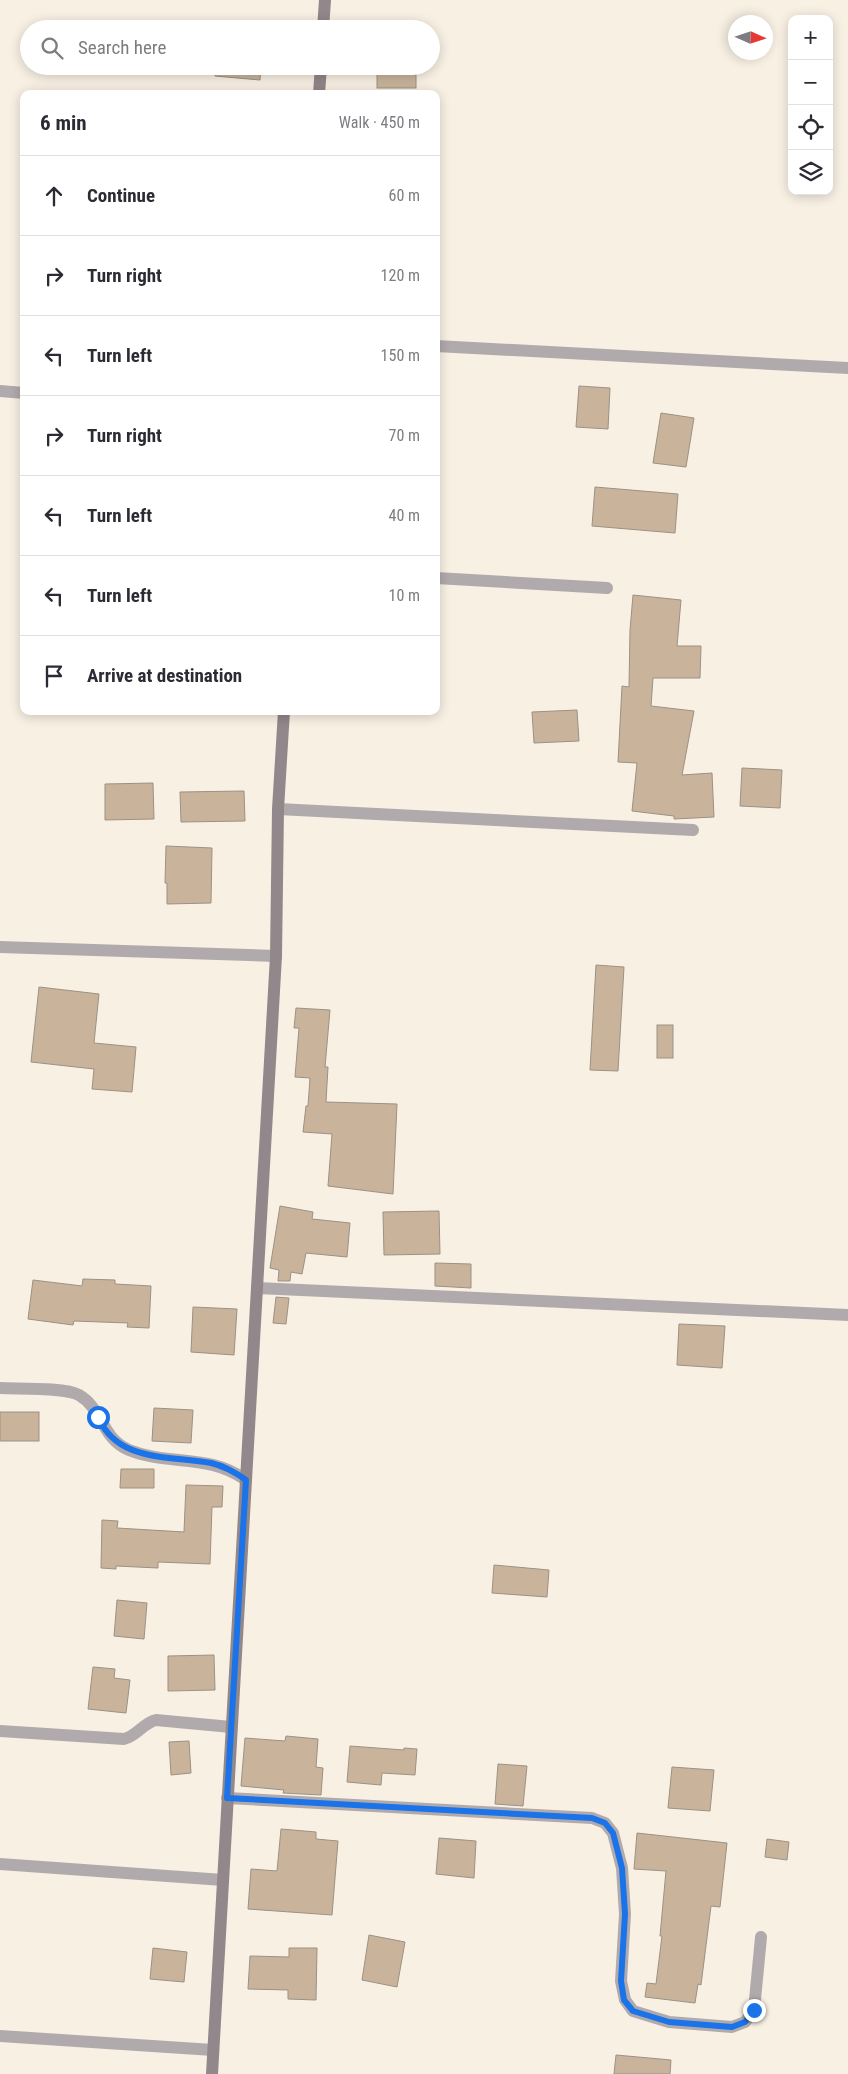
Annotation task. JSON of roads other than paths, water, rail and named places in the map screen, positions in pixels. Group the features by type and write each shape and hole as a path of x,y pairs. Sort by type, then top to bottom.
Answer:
{"street":[{"path":"324,20 325,0"},
{"path":"319,90 320,75"},
{"path":"440,346 848,368"},
{"path":"0,391 20,392"},
{"path":"440,578 607,588"},
{"path":"212,2074 276,956 278,809 284,715"},
{"path":"278,809 693,830"},
{"path":"0,947 276,956"},
{"path":"257,1288 848,1316"},
{"path":"0,1388 71,1392 87,1401 108,1434 123,1447 141,1453 211,1463 236,1473 246,1480"},
{"path":"0,1731 124,1739 136,1734 147,1723 156,1720 231,1727"},
{"path":"227,1798 592,1818 605,1823 613,1833 622,1868 625,1914 621,1981 624,2000 633,2011 669,2022 732,2027 745,2022 754,2010 761,1937"},
{"path":"0,1864 222,1880"},
{"path":"0,2036 213,2050"}]}
